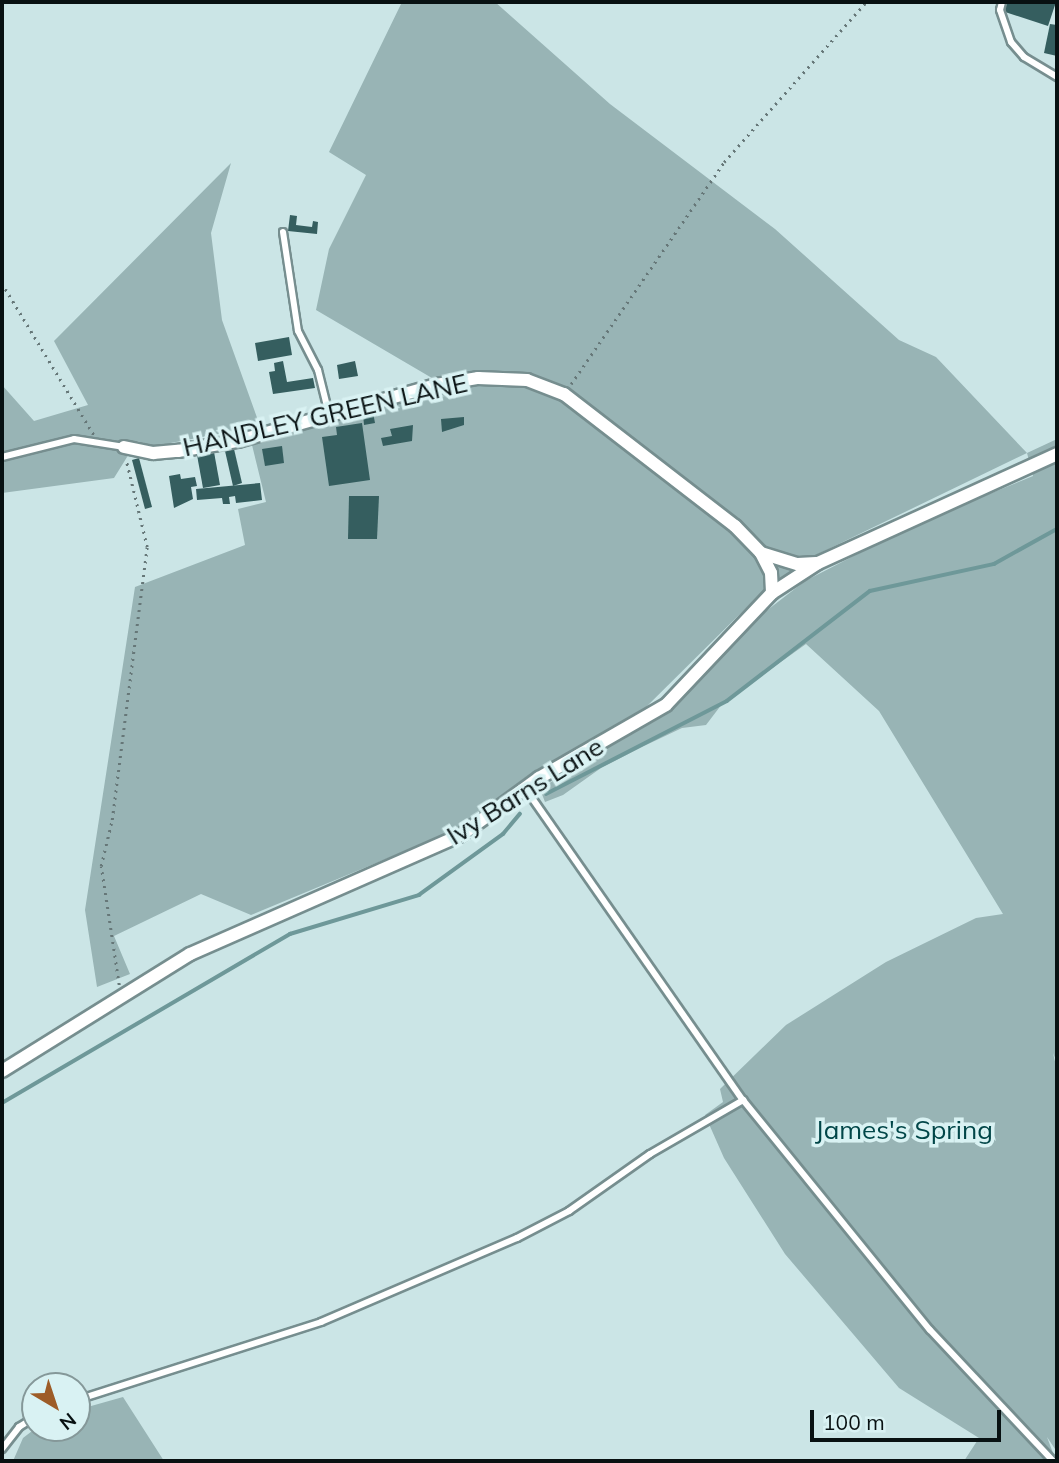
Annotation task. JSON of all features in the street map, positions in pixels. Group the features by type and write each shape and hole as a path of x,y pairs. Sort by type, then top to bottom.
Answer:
{"street":[{"name":"HANDLEY GREEN LANE","path":"124,447 153,453 178,451 238,441 329,414 478,378 527,380 564,394 735,526 761,553 771,573 772,593"},
{"name":"Ivy Barns Lane","path":"2,1071 190,954 461,835 525,788 666,705 772,593 817,563 1057,454"},
{"name":"HANDLEY GREEN LANE","path":"761,553 797,564 817,563"}],"lane":[{"path":"1002,2 1000,10 1011,43 1024,57 1057,77"},
{"path":"283,232 298,331 318,370 329,414"},
{"path":"2,457 74,439 94,440 124,447"},
{"path":"525,788 743,1100 930,1330 1053,1461"},
{"path":"91,1396 321,1322 517,1238 569,1211 650,1154 743,1100"},
{"path":"2,1449 21,1426"}],"path":[{"path":"564,394 724,162 866,2"},
{"path":"2,283 94,431 94,440"},
{"path":"121,997 101,866 114,806 147,547 124,447"}],"green space":[{"path":"402,2 495,2 610,104 775,229 899,340 936,357 1027,453 818,554 751,603 636,717 526,777 458,829 251,915 201,894 114,936 130,974 97,987 85,910 135,587 245,545 238,509 266,502 252,445 449,388 316,310 329,249 366,175 329,152"},
{"path":"231,163 211,233 222,320 260,426 155,446 137,441 114,478 2,493 2,385 34,421 88,405 54,341"},
{"name":"James's Spring","path":"1057,439 1057,1063 1053,1053 1057,1070 1057,1452 1047,1437 1056,1461 964,1461 979,1438 899,1388 785,1254 724,1158 705,1115 723,1102 720,1089 786,1025 886,962 976,918 1003,914 879,711 806,644 722,704 706,725 682,728 644,746 601,768 563,795 545,802 540,789 675,704 761,615 805,581 916,524 1033,476 1027,453"},
{"path":"123,1397 164,1461 13,1461 21,1442 91,1442 91,1406"}],"building":[{"path":"1005,2 1056,2 1048,26 1002,11"},
{"path":"1050,24 1057,25 1057,56 1044,53"},
{"path":"290,215 297,216 296,225 312,227 313,221 318,222 317,234 288,231"},
{"path":"289,337 292,355 258,361 255,343"},
{"path":"283,361 287,382 313,378 315,388 273,394 269,372 275,371 274,363"},
{"path":"355,361 358,376 339,379 337,365"},
{"path":"373,412 375,423 364,425 363,414"},
{"path":"464,417 464,425 442,432 441,419"},
{"path":"362,423 370,480 329,486 322,437 337,435 336,427"},
{"path":"413,425 412,441 383,446 381,438 392,436 390,429"},
{"path":"282,446 284,463 265,466 262,449"},
{"path":"234,449 242,483 233,486 225,451"},
{"path":"214,452 220,485 203,488 197,455"},
{"path":"139,458 152,507 145,509 132,460"},
{"path":"180,474 181,479 195,477 197,486 191,487 193,499 174,508 169,476"},
{"path":"260,483 262,500 236,503 235,496 229,497 230,504 223,504 222,498 197,500 196,489"},
{"path":"349,496 379,496 377,539 348,539"}],"waterway":[{"path":"546,794 727,701 870,591 994,564 1057,529"},
{"path":"2,1103 290,934 419,895 503,834 520,814"}]}
